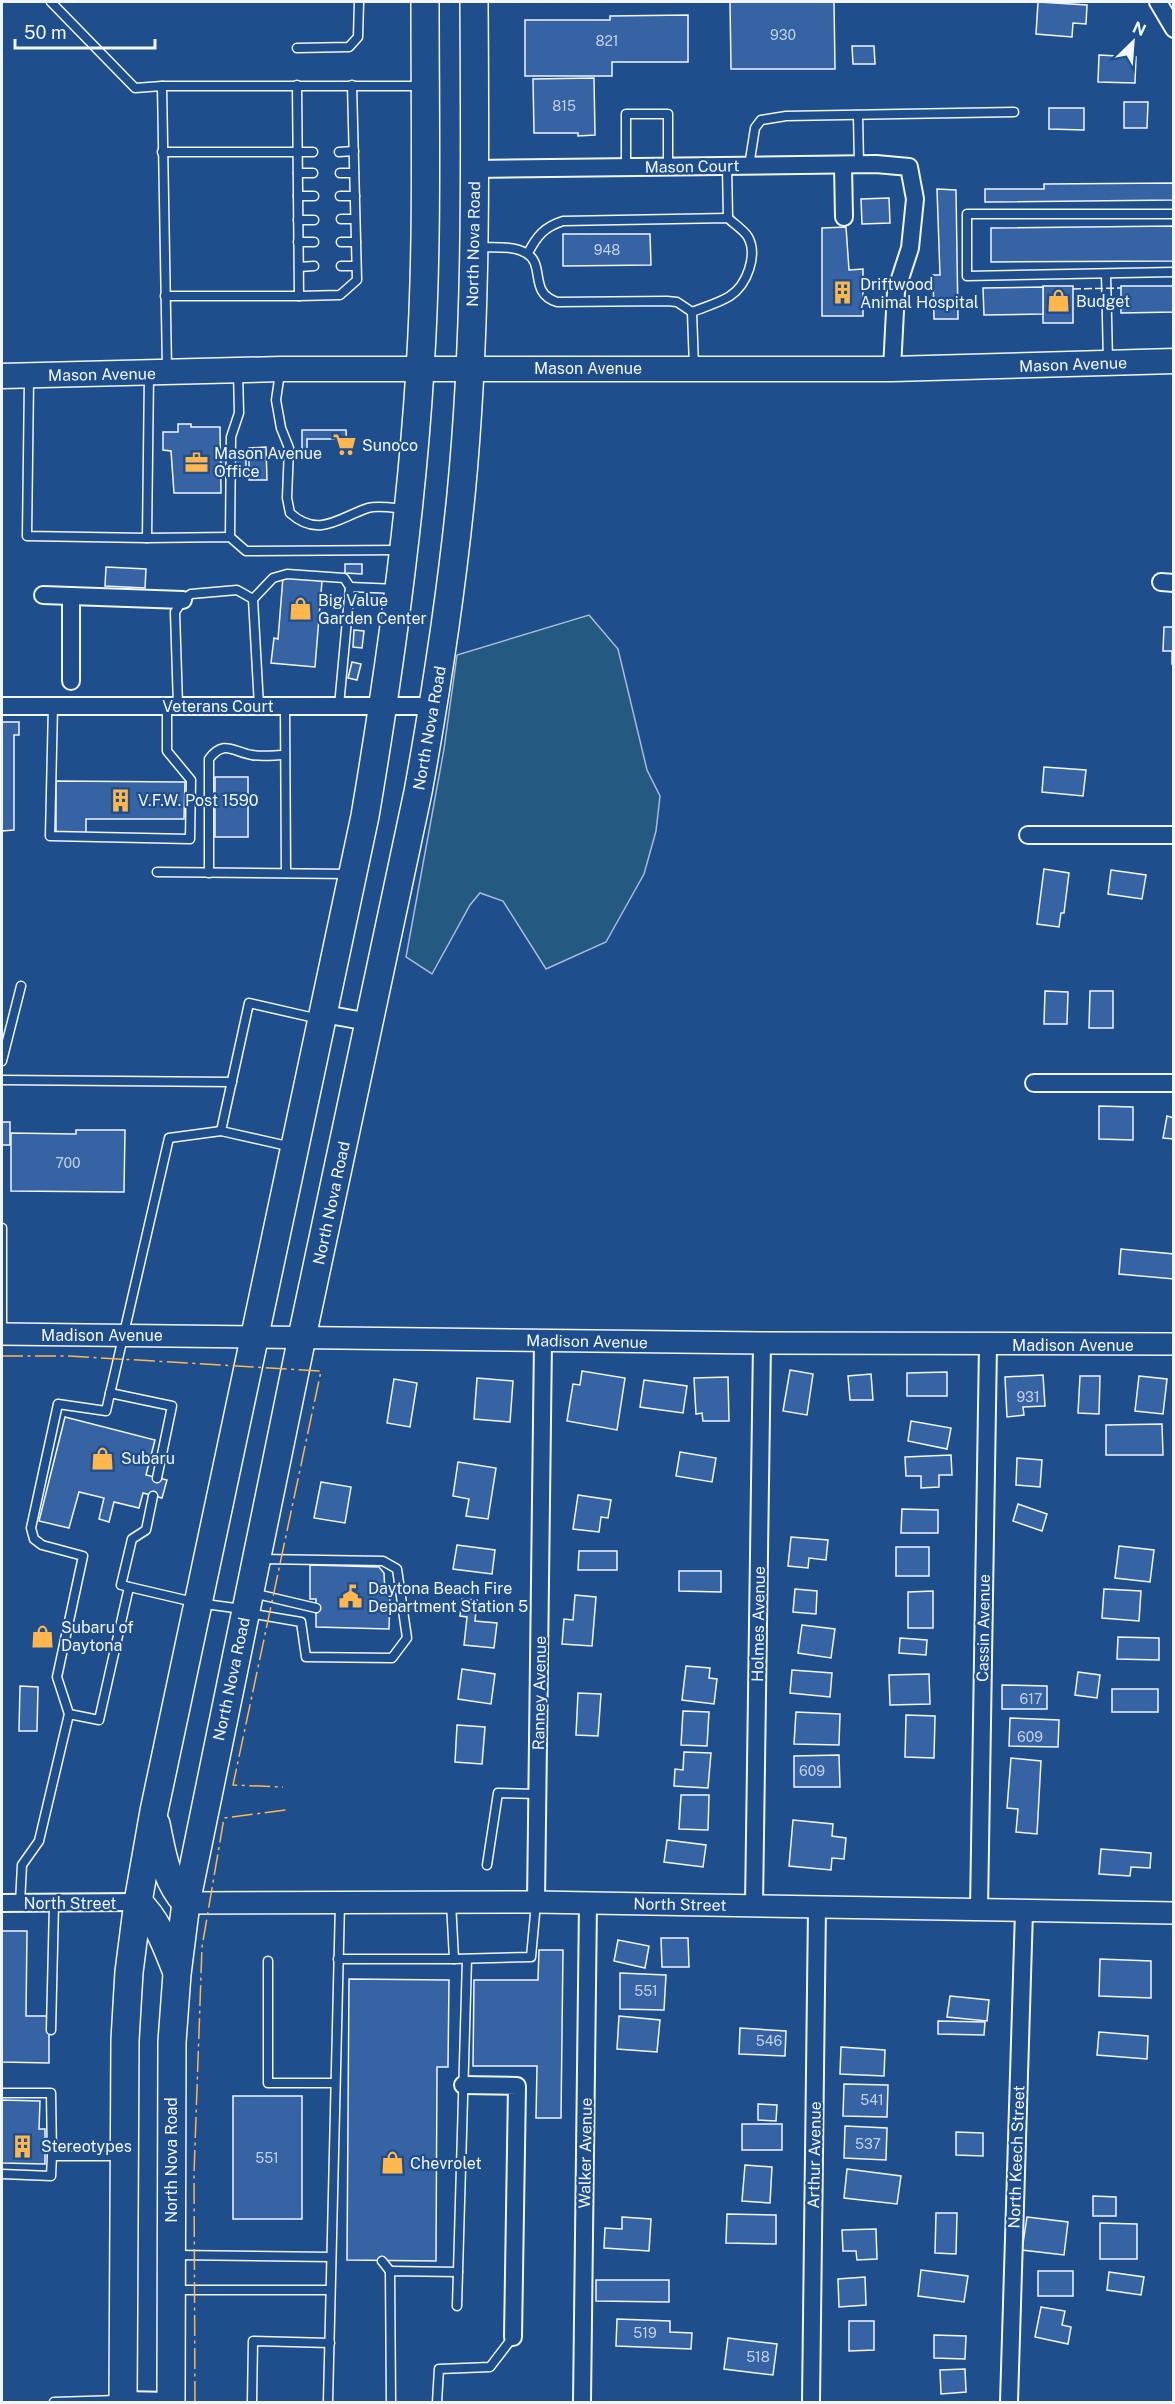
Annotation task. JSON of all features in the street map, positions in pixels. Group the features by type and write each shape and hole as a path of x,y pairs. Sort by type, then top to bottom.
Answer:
{"main road":[{"path":"123,2401 125,2040 129,1972 138,1902 154,1811 365,816 384,706 405,550 420,368 425,241 424,2"},
{"name":"North Nova Road","path":"171,2402 172,2042 177,1974 186,1903 246,1605 418,792 434,706 460,505 470,368 474,246 474,2"},
{"name":"Mason Avenue","path":"2,376 281,369 892,369 1173,361"},
{"path":"154,1811 166,1872 175,1891 186,1903"},
{"path":"138,1902 148,1912 160,1931 177,1974"}],"street":[{"path":"1158,2 1173,29"},
{"name":"Mason Court","path":"475,169 851,165 909,167 915,199 910,248 896,291 892,369"},
{"path":"844,217 851,165"},
{"path":"43,595 183,600"},
{"path":"71,681 72,596"},
{"name":"Veterans Court","path":"2,706 434,706"},
{"path":"1028,835 1173,835"},
{"path":"323,1017 369,1022"},
{"path":"1034,1083 1173,1083"},
{"name":"Madison Avenue","path":"2,1334 988,1345 1173,1344"},
{"name":"Ranney Avenue","path":"536,1902 543,1340"},
{"name":"Holmes Avenue","path":"754,1906 762,1343"},
{"name":"Cassin Avenue","path":"979,1910 988,1345"},
{"name":"North Street","path":"2,1903 138,1902"},
{"name":"North Street","path":"186,1903 536,1902 1173,1913"},
{"name":"Walker Avenue","path":"582,2403 588,1903"},
{"name":"Arthur Avenue","path":"811,2403 818,1907"},
{"name":"North Keech Street","path":"1009,2403 1024,1911"},
{"path":"463,2085 517,2086 513,2337"},
{"path":"123,2401 171,2402"}],"lane":[{"path":"51,2 135,88 297,85 425,86"},
{"path":"297,48 349,47 358,37 359,2"},
{"path":"297,85 299,296"},
{"path":"147,538 165,296 162,86"},
{"path":"165,296 340,295 357,280 352,86"},
{"path":"749,166 754,128 761,120 786,116 1014,112"},
{"path":"626,167 626,114 668,114 668,167"},
{"path":"851,165 858,114"},
{"path":"339,152 354,151"},
{"path":"162,152 313,152"},
{"path":"727,166 728,218"},
{"path":"298,174 313,173"},
{"path":"340,173 354,173"},
{"path":"298,196 314,196"},
{"path":"340,196 355,196"},
{"path":"1173,214 967,214 967,276 1173,272"},
{"path":"528,254 536,237 544,229 563,221 728,218 748,236 751,246 751,264 747,275 731,295 692,312"},
{"path":"298,220 314,219"},
{"path":"341,219 355,219"},
{"path":"298,242 314,242"},
{"path":"341,242 356,242"},
{"path":"474,246 516,249 528,254 533,260 541,291 546,299 557,302 668,301 677,302 692,312"},
{"path":"299,267 314,266"},
{"path":"341,266 356,266"},
{"path":"1106,274 1108,363"},
{"path":"692,312 694,369"},
{"path":"281,369 276,399 281,428 289,448 287,498 290,513 299,522 317,525 337,523 370,507 409,509"},
{"path":"230,537 231,436 239,413 238,370"},
{"path":"29,375 27,536 230,537 246,551 405,550"},
{"path":"259,706 254,599 273,578 287,574 344,578 350,587 339,706"},
{"path":"350,587 400,589"},
{"path":"53,706 51,836 190,839 191,780 167,751 173,706 175,612 183,600 191,594 237,590 254,599"},
{"path":"285,706 286,873"},
{"path":"209,873 209,759 223,748 236,749 251,755 285,755"},
{"path":"157,873 353,874"},
{"path":"2,1061 21,986"},
{"path":"221,1131 249,1003 323,1017"},
{"path":"2,1080 232,1082"},
{"path":"20,1903 22,1865 39,1841 69,1714 57,1677 83,1556 42,1545 34,1539 32,1528 58,1404 106,1411 169,1138 221,1131 295,1148"},
{"path":"2,1228 2,1334"},
{"path":"110,1393 172,1406 157,1478"},
{"path":"69,1714 99,1720 132,1539 146,1530 153,1496"},
{"path":"246,1605 301,1622 306,1657 392,1658 407,1638 397,1569 383,1561 256,1559"},
{"path":"125,1586 198,1603 316,1608"},
{"path":"487,1864 498,1793 537,1794"},
{"path":"328,2403 340,1902"},
{"path":"451,1902 454,1959"},
{"path":"338,1959 531,1957 536,1902"},
{"path":"51,2030 54,1904"},
{"path":"457,2306 466,1959"},
{"path":"268,1961 268,2083 335,2083"},
{"path":"2,2093 51,2092 52,2157 51,2176 2,2174"},
{"path":"52,2157 124,2156"},
{"path":"171,2255 331,2257"},
{"path":"382,2261 390,2271 391,2403"},
{"path":"390,2271 458,2272"},
{"path":"171,2290 330,2290"},
{"path":"437,2403 439,2368 490,2367 513,2337"},
{"path":"252,2403 254,2341 330,2343"},
{"path":"54,2402 123,2401"}],"shaded area":[{"path":"589,615 618,649 647,770 660,796 656,831 644,874 606,942 546,969 503,901 480,893 470,905 432,974 406,957 444,749 457,655"}],"building":[{"path":"730,2 834,2 835,69 731,69"},
{"path":"1038,2 1087,5 1086,24 1073,23 1072,37 1036,34"},
{"path":"688,15 688,62 612,62 612,76 525,76 525,20 610,20 610,16"},
{"path":"852,46 874,46 875,64 853,64"},
{"path":"1099,55 1136,57 1135,83 1098,82"},
{"path":"594,78 595,135 534,133 533,79"},
{"path":"1124,102 1148,102 1147,128 1124,128"},
{"path":"1049,108 1084,108 1084,130 1049,129"},
{"path":"1174,183 1174,200 985,202 985,189 1044,189 1044,184"},
{"path":"937,189 956,190 958,319 934,319 933,275 940,275"},
{"path":"889,198 890,223 862,224 861,199"},
{"path":"1174,226 1174,261 991,262 991,228"},
{"name":"Driftwood Animal Hospital","path":"846,227 849,270 863,269 863,316 822,316 822,228"},
{"path":"563,234 650,234 651,265 563,266"},
{"name":"Budget","path":"1043,286 1073,286 1073,323 1043,323"},
{"path":"1121,286 1174,286 1174,312 1121,313"},
{"path":"1043,287 1043,314 984,315 983,288"},
{"name":"Mason Avenue Office","path":"178,424 191,424 191,427 220,427 221,493 174,493 171,451 163,450 163,432 178,432"},
{"name":"Sunoco","path":"302,430 346,430 347,452 341,452 340,439 307,439 307,452 302,452"},
{"path":"266,447 267,480 249,480 249,448"},
{"path":"221,453 246,453 246,475 221,475"},
{"path":"345,564 362,564 362,574 345,573"},
{"path":"106,567 146,569 145,588 105,586"},
{"name":"Big Value Garden Center","path":"283,577 322,581 315,667 271,663 274,638 278,639"},
{"path":"1164,627 1174,627 1174,665 1172,664 1172,651 1163,651"},
{"path":"354,630 364,631 362,648 353,647"},
{"path":"352,662 361,664 357,680 348,678"},
{"path":"2,722 19,722 19,735 14,735 14,830 2,831"},
{"path":"1044,767 1086,770 1083,796 1042,792"},
{"path":"215,777 248,777 248,837 215,837"},
{"name":"V.F.W. Post 1590","path":"56,781 185,782 184,819 86,819 86,834 56,834"},
{"path":"1044,869 1069,873 1064,913 1061,913 1059,927 1037,924"},
{"path":"1111,870 1146,875 1142,899 1108,894"},
{"path":"1045,991 1068,992 1067,1024 1044,1024"},
{"path":"1090,991 1113,991 1113,1028 1089,1028"},
{"path":"1099,1106 1133,1107 1133,1140 1099,1139"},
{"path":"1167,1116 1174,1118 1174,1139 1163,1138"},
{"path":"2,1122 10,1122 10,1145 2,1145"},
{"path":"76,1130 125,1130 124,1192 11,1191 11,1133 76,1134"},
{"path":"1121,1249 1174,1254 1174,1279 1119,1274"},
{"path":"790,1370 813,1374 807,1415 783,1411"},
{"path":"582,1371 625,1378 617,1430 567,1421 573,1384 580,1385"},
{"path":"947,1372 947,1396 907,1396 907,1373"},
{"path":"871,1374 873,1400 850,1400 848,1376"},
{"path":"1043,1375 1045,1406 1023,1407 1024,1415 1007,1417 1005,1377"},
{"path":"1080,1376 1100,1376 1099,1414 1078,1413"},
{"path":"1139,1376 1167,1379 1163,1414 1135,1411"},
{"path":"728,1377 729,1421 703,1421 702,1413 696,1414 694,1378"},
{"path":"477,1378 513,1381 510,1422 474,1419"},
{"path":"394,1379 417,1383 410,1427 387,1423"},
{"path":"644,1380 687,1386 683,1413 640,1407"},
{"name":"Subaru","path":"65,1417 155,1440 146,1475 167,1480 162,1498 143,1493 139,1508 114,1502 109,1522 99,1519 104,1498 79,1492 69,1528 39,1521"},
{"path":"911,1421 951,1428 947,1449 908,1441"},
{"path":"1162,1424 1163,1455 1106,1455 1106,1425"},
{"path":"680,1452 716,1458 712,1482 676,1476"},
{"path":"951,1455 952,1475 939,1475 939,1487 921,1488 921,1476 906,1476 905,1457"},
{"path":"1017,1458 1042,1460 1040,1487 1016,1485"},
{"path":"458,1462 496,1468 488,1519 466,1516 469,1499 453,1496"},
{"path":"321,1482 351,1487 345,1523 314,1518"},
{"path":"578,1495 611,1500 608,1518 601,1517 599,1532 573,1529"},
{"path":"1018,1504 1047,1514 1042,1531 1013,1521"},
{"path":"902,1509 938,1510 938,1533 901,1533"},
{"path":"791,1537 828,1540 826,1560 809,1558 808,1568 788,1566"},
{"path":"457,1545 495,1550 492,1574 453,1569"},
{"path":"1119,1546 1154,1550 1150,1582 1115,1578"},
{"path":"896,1547 929,1547 929,1576 896,1576"},
{"path":"579,1551 617,1551 617,1570 578,1570"},
{"name":"Daytona Beach Fire Department Station 5","path":"310,1565 379,1567 384,1573 385,1594 390,1594 389,1629 316,1627 316,1599 310,1599"},
{"path":"679,1571 721,1571 721,1592 679,1591"},
{"path":"795,1589 817,1591 816,1614 793,1612"},
{"path":"1104,1589 1141,1591 1139,1621 1102,1618"},
{"path":"933,1591 933,1628 908,1628 908,1592"},
{"path":"575,1595 596,1597 592,1646 562,1644 564,1619 573,1620"},
{"path":"462,1599 477,1600 475,1621 497,1623 494,1648 464,1645 467,1617 460,1616"},
{"path":"802,1625 835,1629 831,1658 798,1653"},
{"path":"1118,1637 1159,1638 1159,1660 1117,1659"},
{"path":"900,1638 927,1640 926,1655 899,1653"},
{"path":"686,1666 710,1668 709,1678 717,1679 714,1704 682,1700"},
{"path":"462,1669 495,1674 491,1704 458,1699"},
{"path":"792,1670 832,1673 830,1697 790,1693"},
{"path":"1078,1672 1100,1675 1097,1698 1075,1695"},
{"path":"929,1674 930,1704 890,1705 889,1675"},
{"path":"1002,1685 1047,1686 1047,1709 1002,1709"},
{"path":"20,1686 38,1687 37,1731 19,1731"},
{"path":"1112,1689 1158,1689 1158,1712 1112,1712"},
{"path":"578,1693 601,1694 598,1736 576,1735"},
{"path":"683,1711 709,1712 707,1746 681,1745"},
{"path":"796,1712 840,1714 839,1745 794,1744"},
{"path":"906,1715 935,1716 934,1758 905,1757"},
{"path":"1010,1718 1059,1720 1058,1747 1009,1746"},
{"path":"457,1725 485,1727 482,1764 455,1762"},
{"path":"684,1752 711,1753 708,1788 674,1786 675,1769 683,1770"},
{"path":"839,1755 840,1787 794,1787 794,1756"},
{"path":"1011,1758 1041,1761 1037,1834 1016,1832 1018,1809 1007,1808"},
{"path":"681,1795 709,1795 708,1830 679,1829"},
{"path":"793,1820 833,1824 832,1836 846,1838 844,1859 832,1858 831,1870 789,1866"},
{"path":"667,1840 706,1845 703,1867 664,1862"},
{"path":"1101,1849 1151,1853 1150,1868 1131,1867 1130,1876 1099,1874"},
{"path":"2,1931 27,1931 26,2016 49,2016 49,2063 2,2062"},
{"path":"661,1938 688,1938 689,1967 662,1967"},
{"path":"618,1940 649,1946 645,1968 614,1961"},
{"path":"539,1950 563,1950 561,2118 536,2118 537,2066 473,2066 474,1980 538,1980"},
{"path":"1100,1959 1151,1961 1151,1998 1099,1996"},
{"path":"620,1973 666,1975 664,2010 620,2009"},
{"name":"Chevrolet","path":"349,1979 449,1980 448,2067 437,2067 436,2261 347,2260"},
{"path":"950,1996 989,2000 987,2021 947,2017"},
{"path":"619,2016 660,2020 657,2052 617,2049"},
{"path":"938,2021 985,2022 984,2035 938,2034"},
{"path":"740,2028 786,2031 785,2056 739,2054"},
{"path":"1099,2032 1148,2036 1147,2059 1097,2055"},
{"path":"841,2047 885,2050 884,2076 840,2074"},
{"path":"844,2084 888,2085 887,2117 843,2116"},
{"path":"233,2096 302,2096 302,2219 233,2219"},
{"name":"Stereotypes","path":"2,2100 40,2101 39,2129 45,2129 45,2164 2,2163"},
{"path":"758,2104 777,2105 776,2121 758,2120"},
{"path":"742,2124 782,2124 782,2150 742,2150"},
{"path":"845,2126 887,2128 886,2160 844,2158"},
{"path":"956,2132 983,2133 983,2156 956,2155"},
{"path":"745,2165 772,2167 770,2203 742,2201"},
{"path":"847,2169 901,2176 897,2204 844,2198"},
{"path":"1093,2196 1116,2197 1116,2216 1093,2216"},
{"path":"936,2213 957,2213 956,2254 935,2253"},
{"path":"727,2214 776,2215 776,2244 726,2243"},
{"path":"622,2217 651,2219 649,2251 604,2248 605,2228 622,2229"},
{"path":"1027,2217 1068,2222 1064,2255 1022,2250"},
{"path":"1100,2223 1137,2224 1137,2259 1100,2259"},
{"path":"876,2229 877,2259 857,2260 856,2251 843,2251 842,2230"},
{"path":"921,2270 968,2276 964,2302 918,2296"},
{"path":"1038,2271 1073,2271 1073,2296 1038,2296"},
{"path":"1109,2272 1144,2277 1141,2295 1107,2290"},
{"path":"865,2277 866,2305 839,2307 838,2279"},
{"path":"596,2280 669,2280 669,2302 596,2301"},
{"path":"1041,2307 1065,2311 1062,2325 1071,2327 1068,2344 1035,2337"},
{"path":"617,2319 670,2321 670,2332 692,2333 691,2349 616,2346"},
{"path":"849,2321 874,2321 874,2350 849,2351"},
{"path":"934,2335 966,2336 965,2359 934,2358"},
{"path":"728,2338 777,2344 773,2375 724,2369"},
{"path":"965,2369 966,2392 941,2394 940,2370"}],"fence":[{"path":"1073,289 1121,288"}],"power":[{"path":"2,1356 69,1356 321,1371 233,1785 283,1787"},
{"path":"195,2402 194,2174 202,1947 224,1818 286,1810"}],"place":[{"name":"Driftwood Animal Hospital","path":"842,293"},
{"name":"Budget","path":"1058,301"},
{"name":"Sunoco","path":"344,445"},
{"name":"Mason Avenue Office","path":"196,462"},
{"name":"Big Value Garden Center","path":"300,609"},
{"name":"V.F.W. Post 1590","path":"120,800"},
{"name":"Subaru","path":"103,1458"},
{"name":"Daytona Beach Fire Department Station 5","path":"350,1597"},
{"name":"Subaru of Daytona","path":"43,1636"},
{"name":"Stereotypes","path":"23,2146"},
{"name":"Chevrolet","path":"392,2163"}]}
